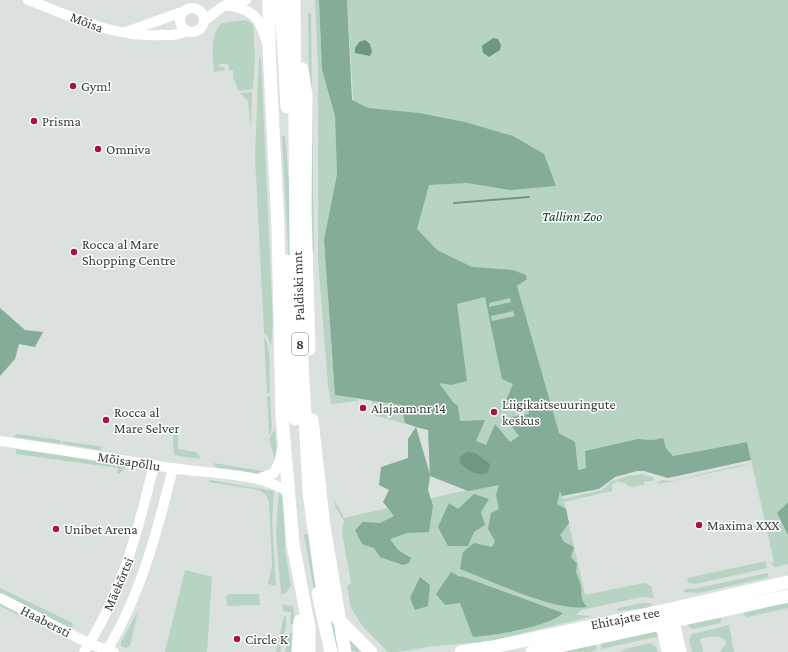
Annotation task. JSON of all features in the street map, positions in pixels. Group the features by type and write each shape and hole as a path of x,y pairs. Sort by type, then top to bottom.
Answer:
{"main road":[{"name":"Paldiski mnt","path":"269,0 269,48 278,228 280,358 284,439 296,563 309,628 309,652"},
{"path":"281,0 288,133 295,194"},
{"name":"Paldiski mnt","path":"294,0 295,194 306,461 321,580 326,598 334,615 371,652"},
{"name":"Paldiski mnt","path":"295,17 306,95 305,210 310,379 315,455 324,526 345,652"},
{"name":"Paldiski mnt","path":"278,228 286,260 298,460 307,532 331,652"},
{"path":"291,522 289,548 301,624 298,652"},
{"path":"291,522 299,547 320,652"},
{"name":"Ehitajate tee","path":"532,652 788,582"},
{"name":"Ehitajate tee","path":"461,652 788,596"},
{"path":"666,616 668,652"},
{"path":"666,616 680,652"}],"street":[{"name":"Mõisa","path":"28,0 96,27 146,36 178,34 187,31"},
{"path":"204,21 202,13 190,6 180,17 180,24 187,31 198,30 204,21 217,10 226,5 246,0"},
{"path":"226,5 239,8 255,16 260,21 269,48"},
{"name":"Mõisa","path":"125,32 190,6"},
{"path":"258,479 268,477 274,473 277,468 284,439"},
{"name":"Mõisapõllu","path":"0,441 174,468 258,479 276,484 289,494"},
{"name":"Mäekõrtsi","path":"84,652 90,644 124,571 138,527 154,465"},
{"name":"Mäekõrtsi","path":"109,651 135,597 148,562 174,468"},
{"name":"Haabersti","path":"0,598 90,644 109,651"}],"green space":[{"path":"315,0 319,0 322,70 335,116 337,174 324,240 335,395 358,399 358,401 331,404 328,385 318,261 318,66"},
{"name":"Tallinn Zoo","path":"347,0 788,0 788,502 777,513 788,535 788,564 774,567 771,563 774,562 747,442 673,456 666,448 648,439 640,441 636,439 585,451 586,468 557,474 563,499 602,490 612,481 628,476 643,474 654,478 653,481 644,482 644,485 630,487 623,482 620,483 619,481 612,484 612,491 564,502 585,595 644,583 651,586 654,598 642,597 581,610 576,615 593,616 490,641 427,647 398,652 388,652 363,627 351,608 347,586 351,583 342,532 344,521 336,508 334,498 344,518 467,490 430,476 428,430 373,415"},
{"path":"308,12 311,14 314,251 311,251"},
{"path":"245,20 253,24 255,57 253,89 239,91 233,78 233,70 229,70 228,64 220,64 219,67 224,67 225,70 214,72 213,40 215,33 222,23"},
{"path":"259,57 261,57 273,323 271,347 268,337 264,333 255,156"},
{"path":"252,92 251,131 248,101 240,93"},
{"path":"282,136 285,136 291,208 293,289 289,265"},
{"path":"264,337 267,341 269,355 270,393 267,393"},
{"path":"267,396 270,396 272,429 269,436"},
{"path":"275,429 277,460 276,463 269,439"},
{"path":"17,434 60,440 61,444 13,437"},
{"path":"175,434 178,435 178,449 196,452 201,459 174,455 173,436"},
{"path":"62,441 103,447 99,450 63,444"},
{"path":"16,449 128,465 119,474 117,473 118,468 16,454"},
{"path":"214,463 268,472 248,474 225,471 214,465"},
{"path":"750,463 739,467 658,484 661,480 670,481"},
{"path":"210,480 274,491 272,520 276,586 268,584 272,566 269,502 266,495 259,490 209,482"},
{"path":"279,489 284,500 285,549 291,586 286,593 281,594 276,534"},
{"path":"312,533 319,576 364,652 333,649 320,623 304,535"},
{"path":"766,561 767,568 696,584 688,583 687,578"},
{"path":"185,570 212,577 207,652 165,652"},
{"path":"768,573 769,577 699,593 683,592 686,589 698,588"},
{"path":"0,588 73,623 72,630 0,593"},
{"path":"229,594 259,594 260,605 227,606 226,596"},
{"path":"788,601 788,608 747,617 743,613 756,608"},
{"path":"0,603 63,635 63,636 0,606"},
{"path":"642,603 653,603 648,608 617,611 618,608"},
{"path":"282,604 293,606 295,624 290,624 291,612 283,611"},
{"path":"138,611 130,646 126,648 121,646 121,642"},
{"path":"284,616 286,616 286,628 280,652 276,652"},
{"path":"722,618 720,623 693,629 689,627 687,623"},
{"path":"729,625 734,652 720,652 726,641 720,637 707,637 700,639 703,652 692,652 689,640 692,634"},
{"path":"294,631 292,652 285,652 289,634"},
{"path":"654,631 660,636 601,649 601,643"},
{"path":"650,643 656,647 658,652 621,652 624,649"},
{"path":"596,645 597,650 589,652 556,652"}],"shaded area":[{"path":"319,0 347,0 352,100 368,108 419,113 465,122 513,136 544,154 556,186 510,190 467,183 429,185 417,229 437,250 472,267 513,270 526,275 527,279 517,286 559,433 575,442 578,470 586,468 585,451 637,439 653,440 663,438 666,448 673,456 747,442 751,460 668,478 644,471 637,471 615,477 599,489 562,496 560,491 557,504 566,509 569,523 560,535 564,542 574,547 571,557 577,564 576,572 581,587 581,596 587,607 558,605 541,600 506,588 460,569 463,552 474,543 492,547 495,541 488,529 491,513 499,509 496,495 499,485 468,491 430,476 428,490 433,506 429,532 407,533 390,539 398,550 411,558 409,563 403,565 380,557 374,548 362,544 355,530 363,522 380,523 394,516 383,502 389,490 379,485 381,467 408,458 408,439 416,427 405,423 401,405 335,395 324,240 337,174 335,116 322,70","holes":["485,297 502,379 513,384 504,405 527,403 529,414 505,418 519,436 510,442 495,424 486,445 476,441 485,420 460,421 458,406 453,402 439,383 451,385 467,381 457,304","510,298 511,302 489,307 489,303","513,311 515,316 492,321 491,316","416,427 428,430 430,474"]},
{"path":"493,38 498,39 501,45 500,50 489,57 483,53 482,46"},
{"path":"365,40 370,44 372,52 370,56 355,53 355,48 359,42"},
{"path":"0,308 25,330 43,332 35,347 19,344 15,359 0,376"},
{"path":"467,452 475,453 490,464 488,473 480,474 473,472 460,463 460,457"},
{"path":"474,494 489,499 481,512 485,525 474,532 468,546 448,546 438,527 449,503 458,509"},
{"path":"788,502 788,535 777,513"},
{"path":"451,572 460,577 461,576 563,613 556,618 521,630 473,637 460,603 445,605 436,594"},
{"path":"420,577 430,585 428,606 415,610 410,598"}],"waterway":[{"path":"454,203 529,197"}],"place":[{"name":"Gym!","path":"73,86"},
{"name":"Prisma","path":"34,121"},
{"name":"Omniva","path":"98,149"},
{"name":"Rocca al Mare Shopping Centre","path":"74,252"},
{"name":"Alajaam nr 14","path":"363,408"},
{"name":"Liigikaitseuuringute keskus","path":"494,412"},
{"name":"Rocca al Mare Selver","path":"106,420"},
{"name":"Maxima XXX","path":"699,525"},
{"name":"Unibet Arena","path":"56,529"},
{"name":"Circle K","path":"237,639"}]}
